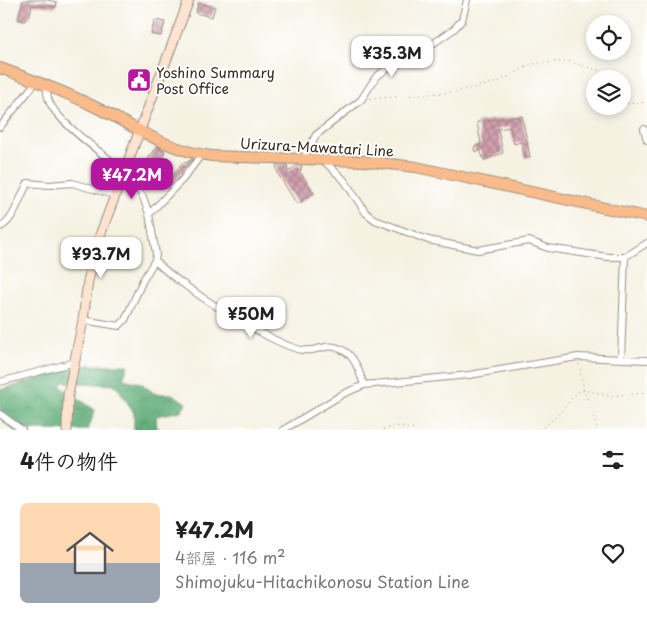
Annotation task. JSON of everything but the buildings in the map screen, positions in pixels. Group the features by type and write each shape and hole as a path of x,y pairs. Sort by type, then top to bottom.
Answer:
{"main road":[{"path":"67,430 68,395 84,320 88,281 95,255 114,195 189,0"},
{"name":"Urizura-Mawatari Line","path":"0,68 88,103 168,146 201,155 323,160 416,167 647,217"}],"street":[{"path":"302,160 308,146 325,126 361,100 376,77 414,57 454,29 462,20 467,0"},
{"path":"0,127 36,82"},
{"path":"46,86 50,103 68,123 138,188 149,214 155,260 143,280 125,320 119,326 84,320"},
{"path":"644,129 647,140"},
{"path":"149,214 183,179 201,155"},
{"path":"323,160 344,180 366,213 375,220 428,240 478,250 529,242 548,248 625,257 647,243"},
{"path":"0,226 5,225 10,219 28,183 49,185 72,183 114,195"},
{"path":"621,359 625,257"},
{"path":"155,260 174,277 268,336 301,350 330,345 348,353 364,385"},
{"path":"283,430 343,394 364,385 469,375 578,356 647,360"},
{"path":"0,382 74,362"},
{"path":"0,414 22,430"}],"path":[{"path":"361,100 454,92 498,82 524,67 544,63 567,61 597,70"},
{"path":"631,103 647,102"},
{"path":"578,356 584,390 598,430"},
{"path":"539,430 556,418 577,392 584,390 610,396 647,393"},
{"path":"383,430 395,426 416,430"}],"green space":[{"path":"83,365 128,365 123,379 141,383 155,394 172,394 186,403 181,411 156,416 157,430 134,430 134,413 116,385 63,382 61,387 95,410 88,430 13,430 0,418 0,390"}],"place":[{"name":"Yoshino Summary Post Office","path":"139,80"}]}
